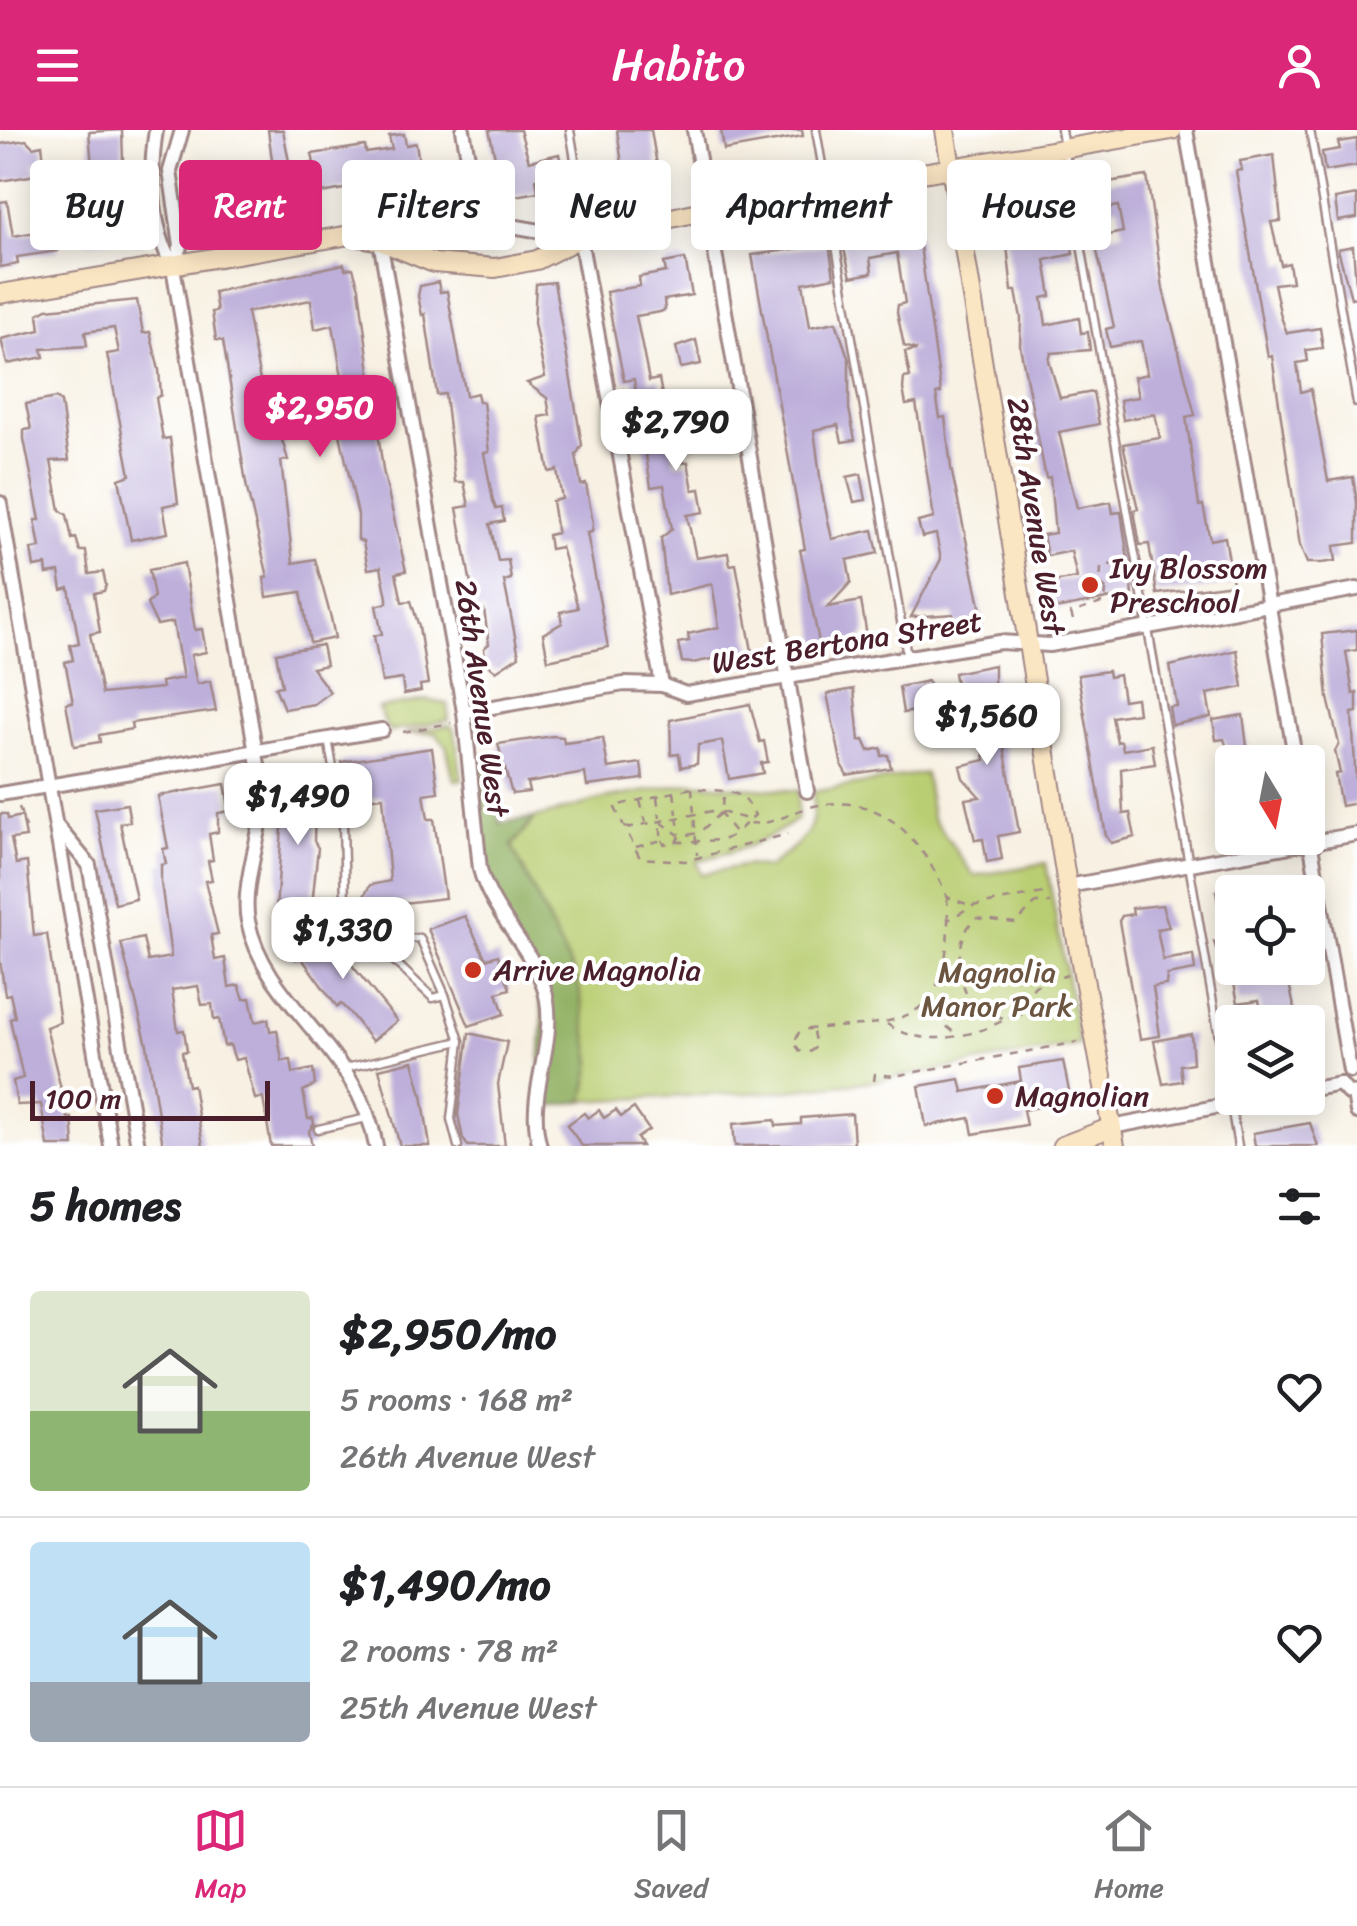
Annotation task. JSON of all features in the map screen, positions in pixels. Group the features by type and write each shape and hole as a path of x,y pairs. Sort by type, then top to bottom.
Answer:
{"street":[{"path":"156,130 150,170 163,248 173,267 264,800 260,842 248,890 248,920 277,983 346,1068 376,1146"},
{"path":"173,267 180,245 170,171 182,130"},
{"path":"463,130 478,213 495,222 535,227"},
{"path":"694,130 699,160"},
{"name":"28th Avenue West","path":"946,130 951,160"},
{"path":"977,160 1063,139 1172,130"},
{"path":"1186,130 1293,745"},
{"path":"0,294 342,236"},
{"name":"26th Avenue West","path":"382,250 464,712 466,757 485,890 547,999 532,1114 540,1146"},
{"path":"402,250 434,263 495,268 538,260 557,250"},
{"path":"582,250 662,685"},
{"path":"715,250 807,792"},
{"name":"28th Avenue West","path":"966,250 1029,644 1061,889 1114,1137"},
{"path":"0,503 111,1146"},
{"name":"West Bertona Street","path":"464,712 624,684 662,685 686,694 1000,642 1029,644 1147,627 1357,589"},
{"path":"0,794 382,730"},
{"path":"55,824 89,865 138,1146"},
{"path":"1325,835 1357,834"},
{"path":"1061,889 1230,855"},
{"path":"1313,855 1353,1071 1340,1084 1325,1087"},
{"path":"1340,1084 1344,1091 1356,1093 1357,1112"},
{"path":"1062,1146 1114,1137 1215,1108"}],"lane":[{"path":"570,130 575,160"},
{"path":"816,130 821,160"},
{"path":"1310,130 1357,402"},
{"path":"1063,139 1215,1012"},
{"path":"836,250 907,656"},
{"path":"328,738 343,824 345,904 373,914 374,942 433,998 446,996"},
{"path":"374,942 420,938 446,996 460,1041 451,1119 458,1146"},
{"path":"346,1068 460,1041"},
{"path":"1233,1115 1238,1146"},
{"path":"318,1129 368,1118"}],"path":[{"path":"1109,565 1135,560"},
{"path":"1073,620 1072,613 1081,606 1105,602 1107,591 1100,584 1101,568"},
{"path":"403,732 452,722"},
{"path":"692,788 697,856"},
{"path":"656,794 664,844 723,840 756,815 743,796 692,788 656,794 614,806 640,858 685,861 788,834"},
{"path":"674,791 680,836 676,842"},
{"path":"660,822 680,836 694,834 721,812 724,791"},
{"path":"640,798 646,824"},
{"path":"12,818 19,804"},
{"path":"624,828 693,813 721,812 763,825 831,804 868,808 901,823 919,842 947,898 948,942 933,999 946,1030 958,1036"},
{"path":"18,811 26,828"},
{"path":"721,812 736,833"},
{"path":"634,848 662,840"},
{"path":"948,920 972,906 1061,889"},
{"path":"947,898 972,906"},
{"path":"1003,1018 986,1015 969,1001 960,965 965,928 974,918 1016,924 1036,904 1056,904"},
{"path":"886,1023 918,1036 976,1032 1019,1011 1045,980 1068,975"},
{"path":"813,1032 816,1046 808,1053 800,1051 794,1042 796,1033 886,1023 933,999"},
{"path":"1019,1011 1025,1016 1034,1013 1035,1004 1025,1000"},
{"path":"935,1008 969,1001"},
{"path":"874,1081 875,1074 894,1076 1080,1042"}],"green space":[{"path":"426,700 447,704 449,720 389,732 378,708"},
{"path":"450,725 455,731 462,780 454,780 446,745 435,733 406,733"},
{"path":"484,756 500,823 535,818 512,846 578,982 592,1062 584,1101 538,1108 543,1017 537,984 482,878 472,796 477,761"},
{"name":"Magnolia Manor Park","path":"925,773 932,817 974,876 1046,863 1079,1045 874,1081 770,1092 584,1101 592,1062 512,846 535,818 603,799 692,783 798,791 797,819 785,828 749,846 697,861 701,874 747,865 769,868 798,844 809,829 813,792"}],"building":[{"path":"122,130 123,160 91,160 89,132"},
{"path":"268,130 283,130 289,160 272,160"},
{"path":"489,130 520,130 529,161 559,154 560,160 535,160 535,193 515,196 515,160 496,160"},
{"path":"617,130 651,130 656,160 621,160"},
{"path":"721,130 802,130 803,136 724,150"},
{"path":"404,134 406,145 416,143 419,160 342,160 342,189 322,193 322,160 313,160 312,154 365,146 366,153 392,149 389,136"},
{"path":"1357,139 1357,166 1325,171 1322,152 1340,149 1338,142"},
{"path":"26,140 33,147 42,145 44,160 30,160 30,176 0,181 0,144"},
{"path":"1274,155 1281,221 1271,222 1281,265 1289,263 1292,282 1274,284 1281,317 1287,333 1320,328 1323,348 1306,350 1308,361 1297,363 1301,392 1311,389 1328,481 1353,477 1357,502 1357,543 1334,546 1336,561 1307,563 1300,546 1272,356 1268,357 1236,171 1242,170 1240,161"},
{"path":"1147,176 1163,289 1195,415 1186,417 1199,506 1203,505 1210,540 1225,537 1233,584 1157,594 1149,544 1140,545 1134,510 1138,509 1123,444 1160,438 1155,414 1123,420 1120,400 1138,397 1134,377 1147,374 1141,341 1110,347 1106,329 1114,327 1097,250 1111,250 1111,234 1123,232 1118,206 1111,207 1111,181"},
{"path":"1357,195 1357,218 1338,221 1335,199"},
{"path":"7,201 13,236 30,233 30,250 58,251 17,257 18,264 0,267 0,202"},
{"path":"1353,246 1357,297 1351,298 1338,249"},
{"path":"830,250 834,277 803,283 810,327 836,322 849,360 849,409 855,440 842,442 838,425 814,430 822,492 832,539 873,530 878,553 847,560 851,582 828,607 861,601 866,630 862,639 828,648 820,647 800,550 805,549 752,255"},
{"path":"844,250 921,250 941,393 936,394 940,418 945,417 951,468 983,620 955,625 953,614 911,617 941,559 936,534 922,537 918,522 934,518 916,403 906,405 903,389 904,378 910,377 905,352 917,350 904,346 897,312 898,305 905,303 897,253 870,258 872,273 851,277"},
{"path":"1008,250 1072,250 1073,254 1045,260 1051,296 1042,298 1046,325 1079,318 1081,333 1088,332 1090,350 1051,353 1049,361 1060,398 1093,392 1099,424 1059,432 1077,508 1111,502 1113,513 1121,512 1133,594 1051,608 1047,583 1077,578 1071,551 1047,556 1043,535 1055,533 1050,477 1046,478 1020,346 1021,318 1016,291 1012,291"},
{"path":"685,259 692,295 664,300 665,310 636,316 649,381 659,379 675,464 688,462 693,490 700,489 704,512 687,515 696,558 728,553 730,565 736,564 752,651 692,663 682,662 678,643 689,641 688,634 719,627 712,584 667,595 661,538 672,529 664,485 651,487 634,379 624,381 606,292 640,286 639,277 666,272 664,263"},
{"path":"344,264 345,269 353,268 359,288 383,470 406,571 396,573 402,602 411,601 419,627 428,684 420,685 421,691 404,694 402,679 382,682 374,636 382,634 376,606 387,603 387,598 381,567 368,569 363,542 358,540 358,515 337,421 340,407 347,406 333,325 315,329 311,300 247,312 265,407 272,406 288,460 281,461 293,563 315,559 335,638 310,643 301,592 267,597 264,578 268,577 247,489 223,341 216,340 212,312 217,311 214,292"},
{"path":"438,282 440,292 447,291 466,396 477,393 479,402 483,402 489,452 484,453 493,501 496,509 502,508 504,521 490,524 498,561 508,560 511,579 504,581 519,656 496,671 485,663 484,648 489,644 484,610 476,612 457,508 469,506 464,482 455,482 445,394 437,395 425,314 422,315 418,296 420,286"},
{"path":"554,282 582,445 576,455 593,523 592,532 587,533 608,647 548,660 543,634 562,623 560,612 578,608 561,547 550,549 548,535 557,533 552,501 562,499 557,470 549,472 539,417 550,415 547,398 527,383 545,377 534,323 536,284"},
{"path":"137,300 143,333 150,332 159,370 161,395 156,398 163,439 170,438 178,503 163,506 168,533 131,540 119,479 130,475 107,354 119,352 114,328 85,332 87,346 42,349 44,357 7,364 1,339 40,330 38,314 47,309"},
{"path":"696,340 701,364 681,368 676,347"},
{"path":"56,398 61,402 69,460 51,461 60,510 67,515 72,539 76,538 80,551 86,551 89,574 103,572 106,585 104,591 94,593 100,632 90,634 102,694 162,688 161,682 183,678 173,622 157,625 147,604 154,597 149,570 184,563 195,630 202,629 206,652 191,655 197,684 210,681 216,711 131,723 132,729 99,735 100,742 74,746 66,703 73,702 65,662 73,660 70,645 79,643 69,588 62,590 59,572 47,574 46,565 34,567 31,549 40,548 35,520 40,520 24,439 24,430 31,429 26,404"},
{"path":"861,474 866,500 854,502 847,477"},
{"path":"1357,630 1357,650 1346,652 1353,694 1357,693 1357,712 1352,713 1357,803 1341,806 1335,774 1340,773 1335,751 1339,744 1328,698 1322,634"},
{"path":"322,645 326,665 312,668 330,692 314,704 284,709 275,687 282,686 276,653"},
{"path":"1237,650 1243,687 1207,694 1211,717 1172,725 1169,707 1177,706 1170,666"},
{"path":"994,665 994,686 975,689 981,716 998,713 1019,832 998,836 1002,859 987,862 983,839 975,840 965,799 980,797 963,778 960,766 985,760 978,718 963,720 954,673"},
{"path":"1108,671 1109,677 1119,675 1123,700 1136,698 1138,713 1112,717 1117,742 1121,741 1123,750 1152,745 1155,764 1121,769 1123,814 1130,813 1135,837 1111,843 1106,836 1078,675"},
{"path":"928,681 933,708 903,713 899,687"},
{"path":"854,689 859,741 864,740 869,751 881,748 882,756 888,755 891,768 847,775 842,766 827,694"},
{"path":"750,704 768,762 761,763 763,773 729,779 722,741 698,745 697,764 681,767 679,754 671,755 670,720"},
{"path":"1243,715 1247,745 1226,745 1224,739 1216,740 1213,720"},
{"path":"563,737 564,743 603,738 608,768 641,763 643,779 587,786 585,773 527,783 529,792 512,794 498,744"},
{"path":"432,748 438,792 424,794 428,819 434,819 445,898 387,905 380,912 361,902 370,885 390,881 383,797 346,801 341,762"},
{"path":"316,774 314,841 318,848 311,914 276,910 284,801 291,800 291,778"},
{"path":"225,784 230,811 218,813 218,832 209,834 212,880 205,881 218,934 211,935 215,960 225,958 229,987 239,985 244,999 250,998 255,1022 268,1019 270,1031 277,1030 282,1061 291,1060 293,1073 313,1069 315,1085 303,1091 308,1119 313,1118 314,1124 309,1131 312,1146 271,1146 263,1098 255,1099 244,1058 235,1060 230,1045 224,1046 219,1019 214,1020 212,1004 202,1005 198,986 172,990 178,1031 184,1030 187,1051 182,1052 188,1086 193,1085 203,1146 163,1146 147,1045 121,943 143,938 148,961 171,957 161,882 161,865 166,864 163,849 168,848 158,796"},
{"path":"127,804 130,822 120,823 136,899 115,904 95,809"},
{"path":"0,814 7,814 8,819 22,816 26,837 11,839 16,864 27,862 34,936 47,934 60,1022 46,1027 68,1118 72,1118 74,1146 48,1146 41,1104 17,1105 13,1081 23,1078 10,1019 15,1017 10,994 5,995 0,960"},
{"path":"1162,905 1169,927 1157,929 1163,960 1193,955 1195,970 1167,975 1166,985 1153,987 1160,1036 1140,1039 1119,921 1122,916 1133,914 1132,908"},
{"name":"Arrive Magnolia","path":"465,916 486,959 498,955 510,989 497,993 504,1014 469,1026 428,929"},
{"path":"337,932 346,944 339,949 397,1021 372,1041 341,1004 337,1007 300,956 296,959 288,949 303,937"},
{"path":"1234,985 1289,985 1294,1005 1260,1005 1259,1000 1238,1003"},
{"name":"Arrive Magnolia","path":"469,1033 507,1042 498,1084 505,1146 468,1146 463,1139 458,1114"},
{"path":"1191,1034 1193,1063 1180,1065 1182,1081 1163,1084 1154,1041"},
{"path":"413,1061 430,1146 400,1146 379,1069"},
{"name":"Magnolian","path":"1063,1061 1071,1101 1023,1110 1026,1125 973,1134 970,1118 926,1126 919,1086 960,1079 963,1092 1021,1081 1019,1068"},
{"path":"634,1108 649,1130 637,1138 642,1146 582,1146 567,1125 584,1113 588,1118 599,1110 604,1118 616,1110 621,1117"},
{"path":"852,1114 854,1144 735,1146 733,1124 775,1120 776,1126 801,1124 801,1118"},
{"path":"1310,1123 1318,1146 1255,1146 1253,1133"}],"place":[{"name":"Ivy Blossom Preschool","path":"1090,585"},
{"name":"Arrive Magnolia","path":"473,970"},
{"name":"Magnolian","path":"995,1096"}]}
